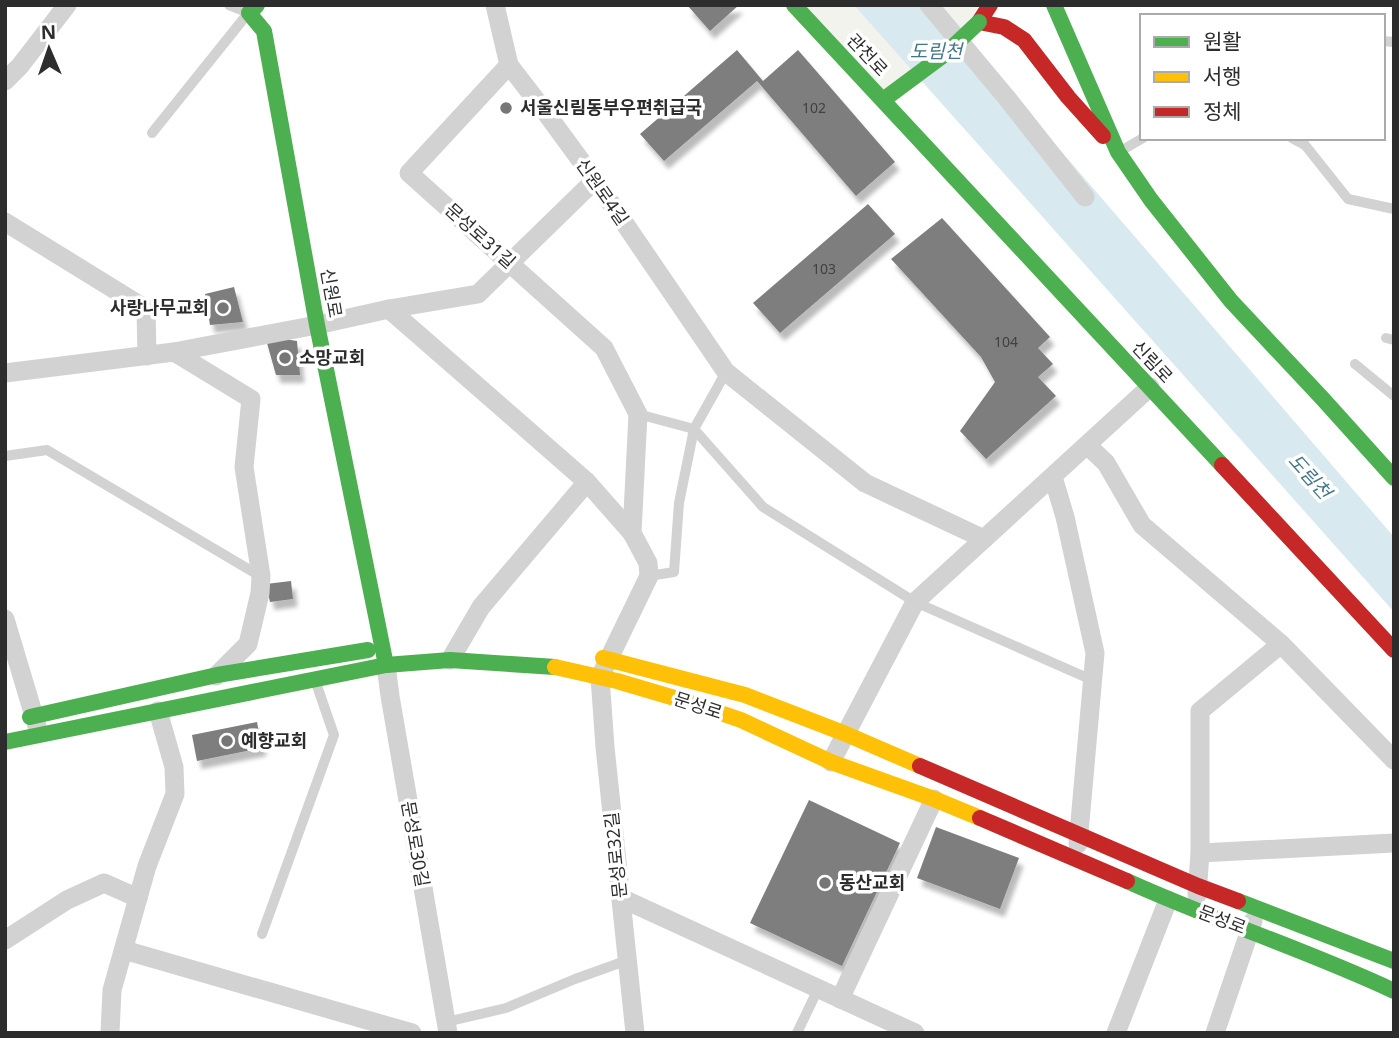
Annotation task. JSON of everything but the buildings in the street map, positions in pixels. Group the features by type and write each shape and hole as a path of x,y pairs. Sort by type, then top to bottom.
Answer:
{"main road":[{"name":"관천로","path":"794,5 883,100"},
{"path":"883,100 968,35 990,5"},
{"path":"1054,5 1118,152"},
{"name":"신원로","path":"253,9 264,31 317,325 388,653"},
{"path":"979,22 1004,27 1024,40 1068,97 1118,152 1151,200 1231,301 1394,478"},
{"name":"신림로","path":"883,100 1394,650"},
{"name":"문성로","path":"5,742 29,723 158,711 315,680 388,653 457,648 617,681 741,720 831,762 934,799 1168,900 1394,990"},
{"path":"514,649 608,659 745,695 846,734 1198,887 1394,961"},
{"path":"29,723 217,675 388,653"}],"street":[{"path":"5,81 20,66 67,5"},
{"name":"신원로4길","path":"495,5 509,65 595,180 726,372 864,483 984,539"},
{"path":"929,5 1085,197"},
{"name":"문성로31길","path":"509,65 410,173 604,348 638,414"},
{"path":"5,373 174,352 478,294 595,180"},
{"path":"5,222 146,309 146,356"},
{"path":"389,309 587,482 632,533 648,563 649,576 600,677"},
{"path":"174,352 251,399 244,467 261,576 260,593 248,644 189,705"},
{"path":"831,762 915,602 1150,387"},
{"path":"632,533 638,414"},
{"path":"1087,445 1105,463 1142,525 1281,645 1394,760"},
{"path":"1053,477 1065,517 1095,653 1077,859"},
{"path":"457,648 481,607 587,482"},
{"path":"5,619 29,723"},
{"path":"1196,910 1200,853 1199,711 1281,645"},
{"name":"문성로30길","path":"388,653 392,710 447,1028"},
{"name":"문성로32길","path":"600,677 635,1033"},
{"path":"110,1033 112,990 148,866 175,794 174,767 158,711"},
{"path":"840,999 934,799"},
{"path":"1200,853 1394,843"},
{"path":"5,940 67,900 104,883 138,898"},
{"path":"621,898 915,1033"},
{"path":"1116,1033 1168,900"},
{"path":"1215,1033 1258,909"},
{"path":"124,950 412,1033"}],"lane":[{"path":"229,5 253,9"},
{"path":"152,133 253,9"},
{"path":"1118,152 1140,140"},
{"path":"1296,140 1305,145 1348,199 1394,209"},
{"path":"1355,364 1394,396"},
{"path":"649,576 674,572 679,503 694,429 726,372"},
{"path":"638,414 694,429 763,507 915,602 1091,680"},
{"path":"5,456 47,450 261,576"},
{"path":"262,934 334,735 315,680"},
{"name":"문성로30길","path":"447,1028 628,960"},
{"path":"797,1033 818,989"}],"shaded area":[{"path":"803,5 979,5 966,28 883,91"}],"water":[{"name":"도림천","path":"854,5 935,5 1394,537 1394,612"}],"traffic: fast":[{"path":"257,5 249,13 264,31 317,325 386,665"},
{"path":"794,5 1222,465"},
{"path":"1054,5 1118,152 1151,200 1231,301 1394,478"},
{"path":"883,100 945,54 979,22"},
{"path":"30,717 217,675 368,650"},
{"path":"5,742 386,665 450,660 555,667"},
{"path":"1127,881 1394,991"},
{"path":"1238,901 1394,961"}],"traffic: slow":[{"path":"603,658 745,695 920,766"},
{"path":"555,667 617,681 741,720 831,762 980,818"}],"traffic: jam":[{"path":"990,5 979,22 1004,27 1024,40 1068,97 1103,136"},
{"path":"1222,465 1394,650"},
{"path":"920,766 1238,901"},
{"path":"980,818 1127,881"}],"place":[{"name":"서울신림동부우편취급국","path":"506,108"},
{"name":"사랑나무교회","path":"223,308"},
{"name":"소망교회","path":"285,358"},
{"name":"예향교회","path":"227,741"},
{"name":"동산교회","path":"825,883"}]}
